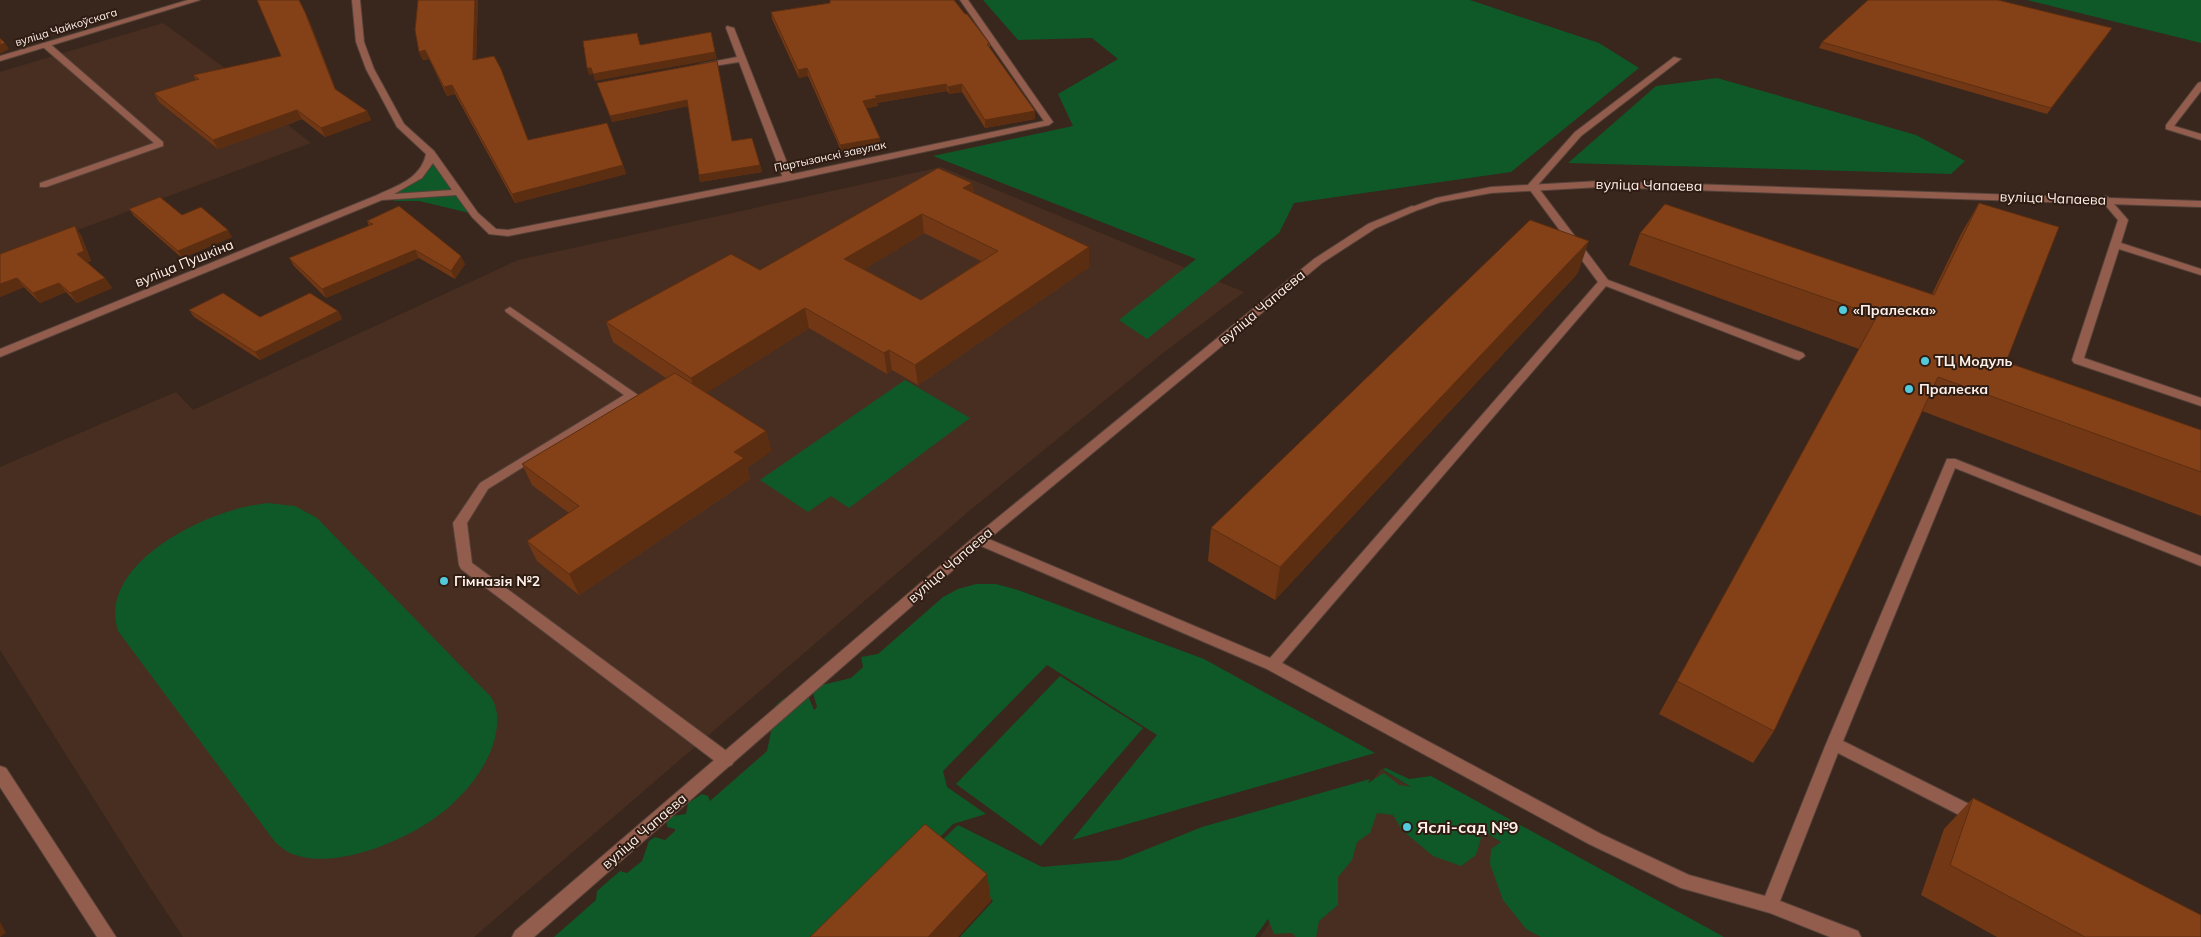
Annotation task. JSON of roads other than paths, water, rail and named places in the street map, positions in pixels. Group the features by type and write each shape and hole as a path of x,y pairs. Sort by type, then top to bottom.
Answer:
{"street":[{"name":"вуліца Чайкоўскага","path":"0,59 196,0"},
{"path":"356,0 360,42 370,69 400,125 431,153 430,163 419,176 378,198"},
{"name":"Партызанскі завулак","path":"431,153 475,215 493,232 508,233 788,178 1049,122 964,0"},
{"path":"730,28 788,178"},
{"path":"43,185 160,144 46,45"},
{"path":"696,67 742,59"},
{"path":"1677,59 1578,134 1532,186 1604,282 1799,356"},
{"path":"2201,84 2168,127 2201,137"},
{"name":"вуліца Чапаева","path":"521,937 979,540 1318,261 1365,230 1392,216 1439,200 1470,193 1532,186 1615,184 2105,199 2201,204"},
{"path":"378,198 459,192"},
{"name":"вуліца Пушкіна","path":"0,353 378,198"},
{"path":"2105,199 2123,220 2078,360 2201,402"},
{"path":"2116,245 2201,272"},
{"path":"1272,665 1604,282"},
{"path":"510,310 632,395 484,486 460,523 466,565 726,760"},
{"path":"1770,905 1834,744 1951,462 2201,561"},
{"path":"979,540 1272,665 1596,839 1687,882 1770,905 1852,937"},
{"path":"1834,744 1991,823"},
{"path":"0,773 107,937"}],"place":[{"name":"«Пралеска»","path":"1843,310"},
{"name":"ТЦ Модуль","path":"1925,361"},
{"name":"Пралеска","path":"1909,389"},
{"name":"Гімназія №2","path":"444,581"},
{"name":"Яслі-сад №9","path":"1407,827"}]}
